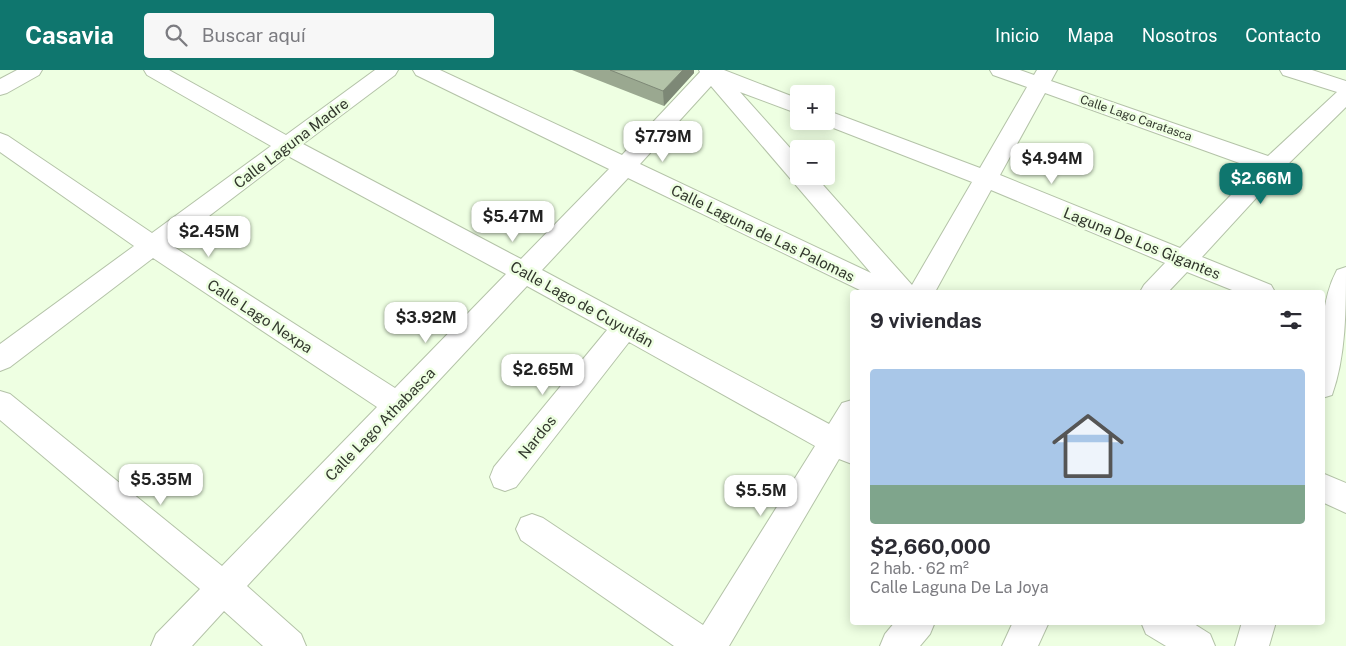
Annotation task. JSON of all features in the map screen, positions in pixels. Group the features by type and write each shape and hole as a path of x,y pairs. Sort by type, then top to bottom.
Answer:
{"street":[{"path":"0,88 32,70"},
{"name":"Calle Lago de Cuyutlán","path":"154,70 288,146 524,272 844,447"},
{"name":"Calle Laguna Madre","path":"0,359 388,70"},
{"name":"Calle Laguna de Las Palomas","path":"422,70 883,290"},
{"name":"Calle Lago Caratasca","path":"1000,70 1043,77 1272,166"},
{"path":"1290,70 1346,88"},
{"path":"709,71 790,103"},
{"path":"709,71 790,164"},
{"name":"Calle Lago Athabasca","path":"168,646 625,166 709,71"},
{"path":"923,290 1043,77"},
{"path":"1155,290 1272,166 1346,95"},
{"name":"Laguna De Los Gigantes","path":"835,120 986,179 1257,290"},
{"name":"Calle Lago Nexpa","path":"0,141 153,246 397,405"},
{"path":"809,185 901,290"},
{"path":"1325,371 1346,277"},
{"name":"Nardos","path":"505,477 625,328"},
{"path":"0,403 224,588 289,646"},
{"path":"710,646 844,447 850,421"},
{"path":"1325,488 1346,498"},
{"path":"532,529 704,646"},
{"path":"897,646 915,625"},
{"path":"1019,646 1030,625"},
{"path":"1163,625 1198,646"},
{"path":"1199,625 1218,646"},
{"path":"1252,646 1258,625"}],"building":[{"path":"610,70 683,70 663,91"}]}
